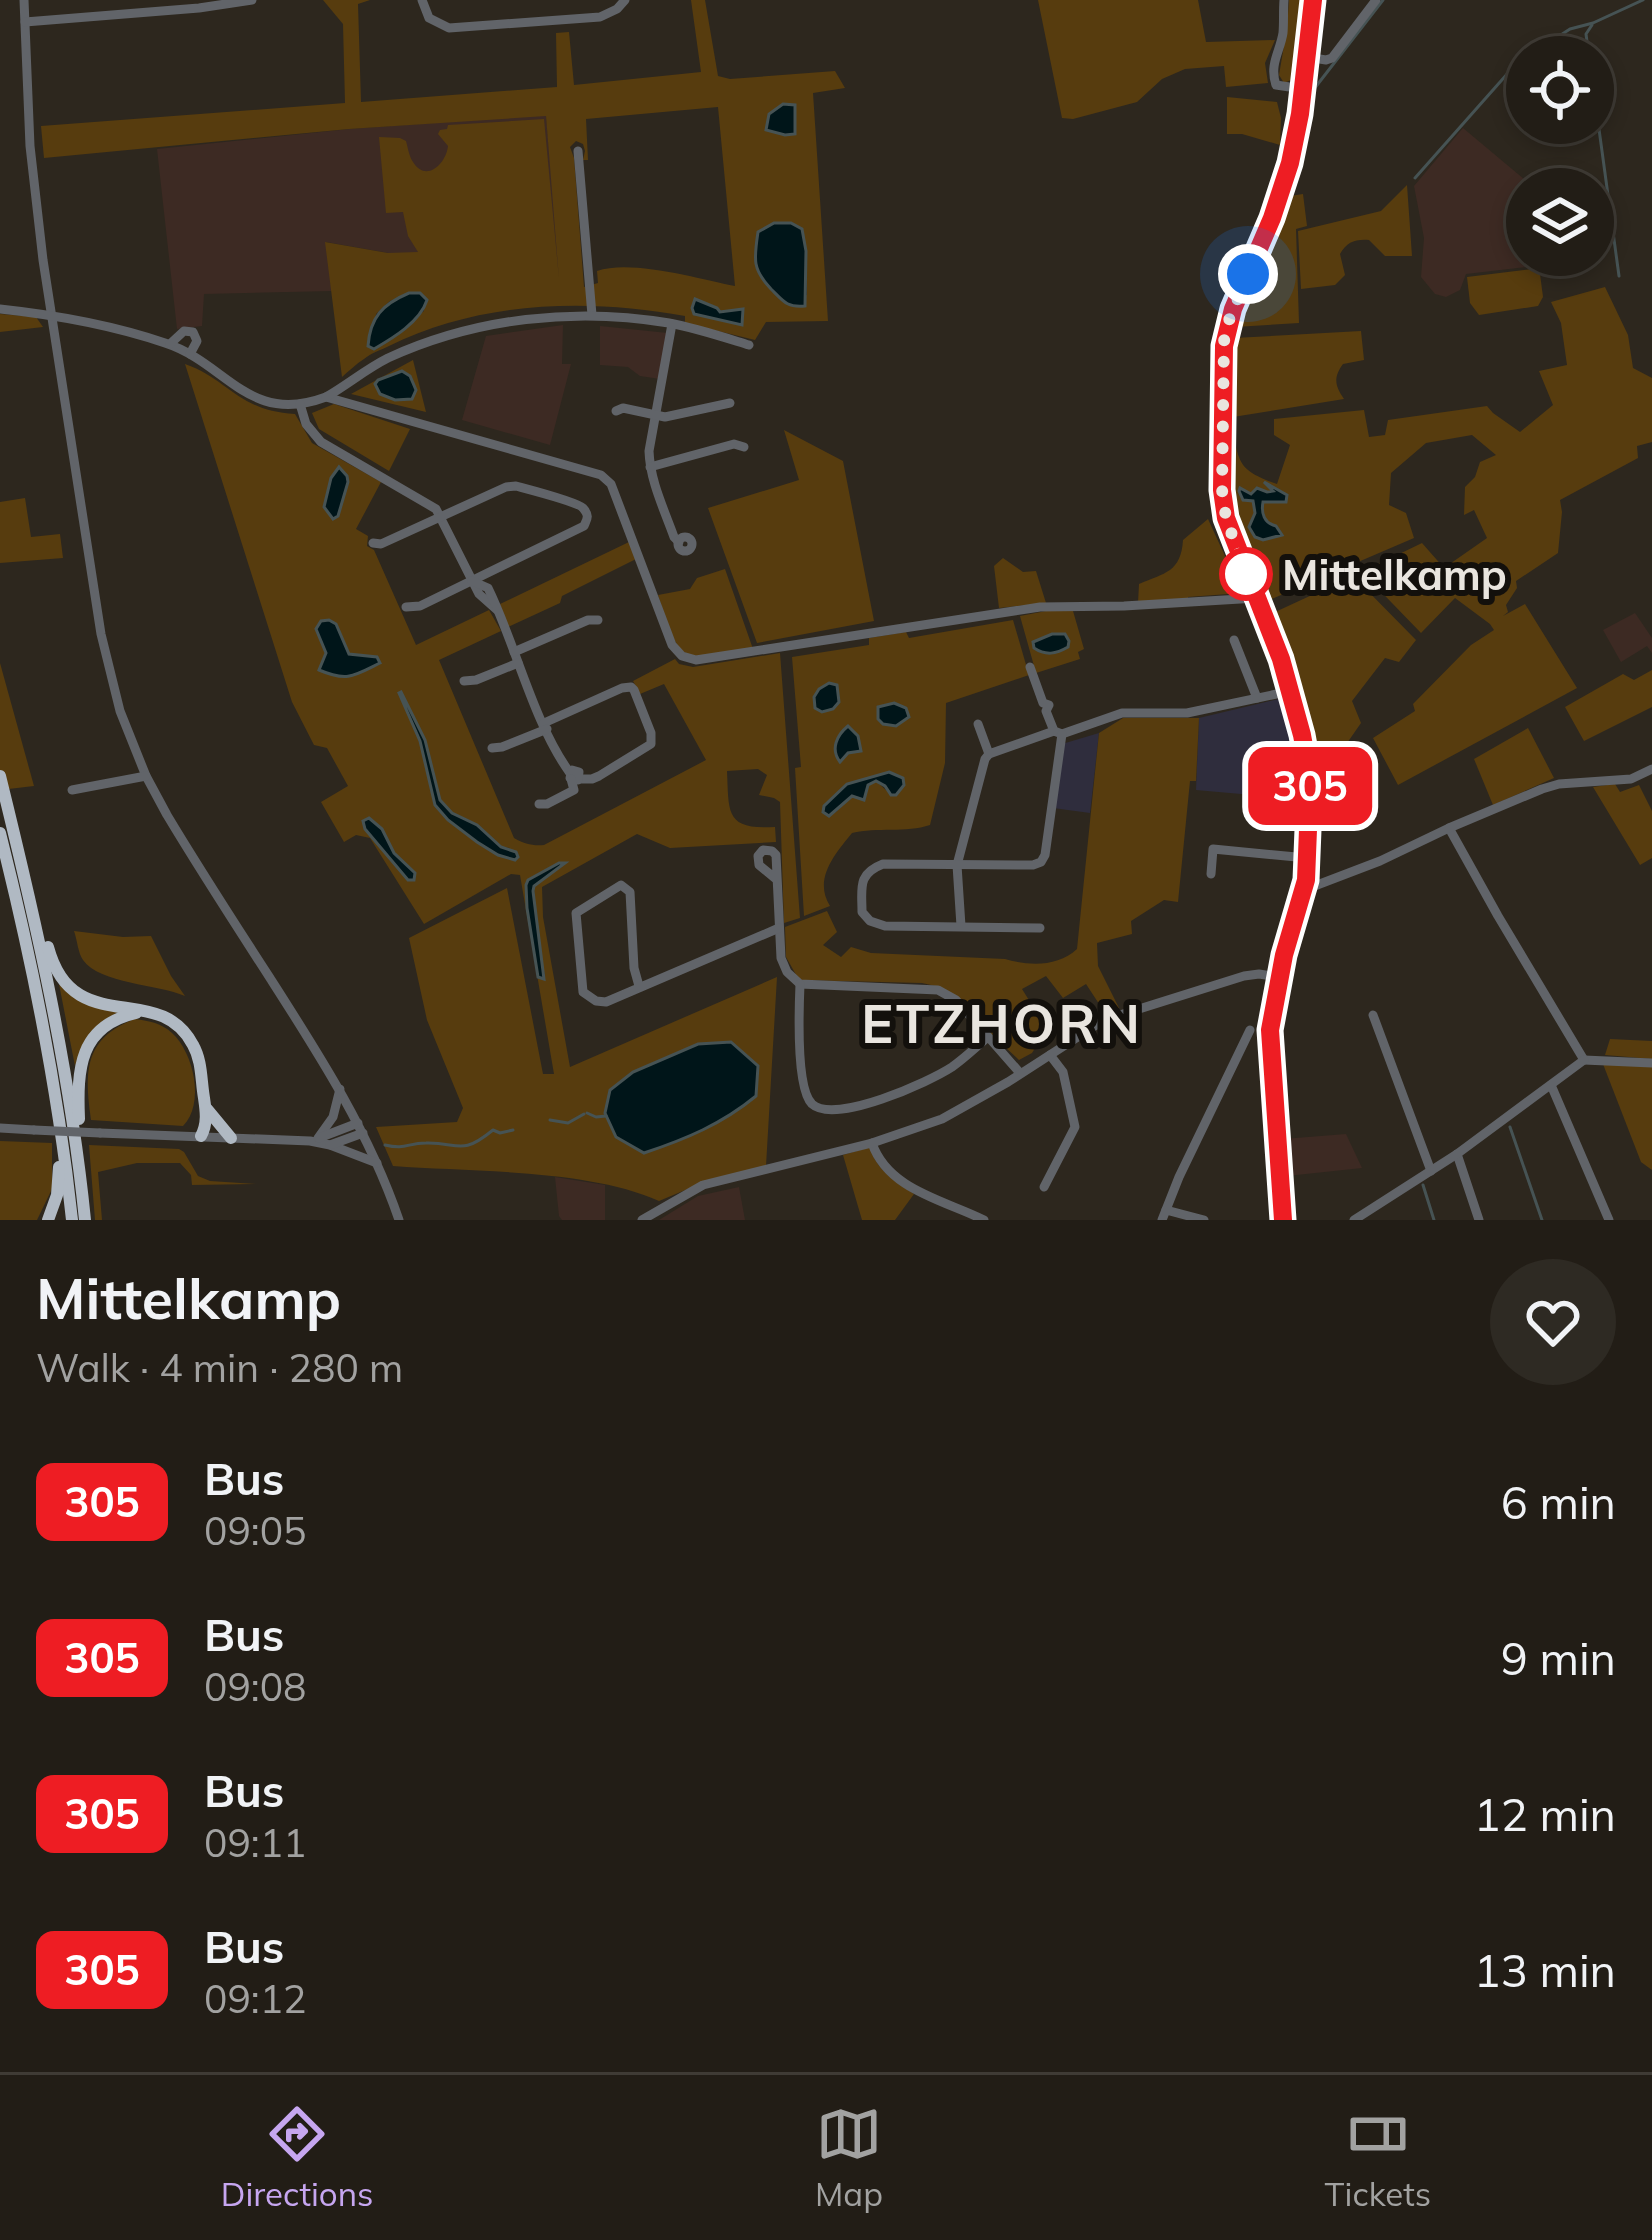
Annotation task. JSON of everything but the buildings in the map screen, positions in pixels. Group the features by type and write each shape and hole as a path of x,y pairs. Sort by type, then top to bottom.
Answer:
{"highway":[{"path":"0,776 31,902 76,1138 86,1220"},
{"path":"0,833 43,1021 72,1220"},
{"path":"31,902 43,923 53,965 67,986 94,1003 160,1015 185,1032 198,1056 206,1109 201,1136"},
{"path":"76,1138 80,1066 91,1040 114,1019 144,1011"},
{"path":"201,1136 197,1129 202,1086"},
{"path":"206,1109 231,1138"},
{"path":"48,1220 59,1182 59,1124"}],"street":[{"path":"24,0 30,146 43,260 106,660 120,712 146,776 187,848 340,1089 399,1220"},
{"path":"25,22 252,0"},
{"path":"422,0 429,18 449,28 600,17 626,0"},
{"path":"1284,0 1283,35 1272,76 1276,85 1303,89"},
{"path":"1283,1220 1270,1050 1273,1004 1304,890 1310,779 1291,691 1226,518 1222,490 1224,346 1233,309 1288,172 1313,0"},
{"path":"1306,57 1332,58 1376,0"},
{"path":"578,151 592,315"},
{"path":"0,309 53,315 170,344 244,393 282,405 326,397 387,359 446,337 521,320 592,315 672,324 749,345"},
{"path":"672,324 649,451 650,467 679,542"},
{"path":"170,344 184,331 193,332 197,338 190,354"},
{"path":"326,397 601,475 611,484 672,645 682,656 696,660 1040,607 1257,598"},
{"path":"300,404 306,424 321,442 427,501 441,516 479,595 497,610 560,760 573,777 574,790 538,804"},
{"path":"616,411 623,408 665,418 730,404"},
{"path":"650,467 734,444 743,446"},
{"path":"374,543 381,544 510,486 579,505 586,513 584,526 420,606 406,607"},
{"path":"464,681 476,680 588,620 598,620"},
{"path":"1234,640 1257,698"},
{"path":"1030,668 1058,733 1041,862 1033,866 883,864 863,879 862,912 885,926 1040,928"},
{"path":"492,748 631,687 651,733 651,744 592,779 573,777"},
{"path":"961,926 957,866 989,754 1122,713 1187,713 1291,691"},
{"path":"979,724 989,754"},
{"path":"1304,890 1517,798 1559,784 1631,779 1652,769"},
{"path":"72,790 146,776"},
{"path":"1449,828 1584,1060"},
{"path":"1211,874 1213,849 1307,858"},
{"path":"776,879 783,965 800,984 800,1052 804,1087 812,1104 838,1110 925,1082 958,1063 988,1037"},
{"path":"639,986 630,892 621,885 576,913 583,992 602,1002 779,928"},
{"path":"642,1220 703,1185 872,1143 942,1119 1117,1016 1244,976 1279,977"},
{"path":"800,984 938,990 956,1000 1020,1073"},
{"path":"1373,1015 1432,1171"},
{"path":"1204,1220 1164,1215 1250,1030"},
{"path":"1044,1187 1075,1127 1063,1072 1050,1054"},
{"path":"1360,1219 1584,1060 1652,1064"},
{"path":"1551,1085 1610,1220"},
{"path":"314,1140 334,1117 340,1089"},
{"path":"0,1128 314,1140 361,1128"},
{"path":"330,1145 361,1128"},
{"path":"314,1140 377,1163"},
{"path":"872,1143 889,1172 910,1187 985,1220"},
{"path":"1456,1154 1479,1220"}],"shaded area":[{"path":"323,0 370,0 358,4 361,102 557,87 556,33 569,32 574,85 701,72 691,0 705,0 718,76 835,71 845,88 813,93 828,321 766,322 755,340 685,323 685,316 648,310 534,307 424,331 370,355 342,377 325,242 388,253 418,252 408,236 403,212 386,213 379,137 406,141 413,162 429,171 446,153 448,146 438,134 448,125 544,119 559,279 546,116 44,158 41,126 345,103 343,24","holes":["718,107 735,286 628,267 597,271 598,283 584,287 570,147 576,141 583,144 583,160 588,160 586,119","802,229 807,295 780,300 773,291","409,293 424,311 374,349 376,314"]},
{"path":"1038,0 1198,0 1206,42 1275,40 1265,63 1268,83 1226,87 1224,66 1185,69 1162,79 1137,102 1062,118"},
{"path":"1289,0 1303,0 1291,80 1284,83 1279,75"},
{"path":"1227,97 1277,102 1280,145 1227,134"},
{"path":"783,104 795,105 795,134 766,130 769,114"},
{"path":"546,115 561,279 522,286 417,253 326,242 332,291 204,294 202,326 177,329 157,149"},
{"path":"1463,128 1511,168 1506,168 1506,269 1466,274 1460,290 1446,297 1435,294 1421,277 1424,238 1414,186"},
{"path":"1407,185 1412,256 1385,256 1369,240 1356,241 1340,254 1345,275 1335,285 1301,289 1298,231 1381,211"},
{"path":"1303,194 1307,226 1296,229 1299,323 1235,327 1290,196"},
{"path":"774,223 802,229 805,306 782,300 757,269 758,232"},
{"path":"1506,272 1506,276 1540,276 1543,297 1538,306 1479,315 1470,303 1467,277"},
{"path":"1605,287 1628,335 1633,368 1652,378 1652,442 1637,446 1638,458 1560,500 1558,553 1516,581 1503,616 1525,604 1577,688 1398,785 1373,738 1415,711 1413,704 1471,645 1494,630 1455,598 1421,633 1362,572 1422,543 1444,568 1487,538 1474,510 1464,515 1465,487 1480,462 1496,455 1472,435 1426,443 1391,473 1389,505 1406,513 1414,538 1267,601 1232,516 1230,423 1242,463 1253,474 1277,484 1290,445 1274,435 1274,419 1364,410 1369,437 1385,435 1388,420 1487,406 1520,432 1553,405 1539,371 1567,365 1561,323 1551,302","holes":["1266,482 1280,492 1279,500 1263,502 1262,510 1281,534 1263,540 1255,537 1249,526 1255,513 1253,501 1240,497 1241,489 1257,494 1274,490"]},
{"path":"409,293 420,293 427,300 418,315 381,345 368,346 380,313"},
{"path":"695,299 720,312 743,309 742,325 694,314"},
{"path":"0,314 36,317 43,327 0,332"},
{"path":"563,325 562,364 571,364 550,445 462,420 486,336"},
{"path":"600,326 668,333 660,379 640,376 628,367 600,365"},
{"path":"1361,331 1364,360 1343,364 1337,378 1344,399 1233,417 1234,338"},
{"path":"413,360 426,412 351,394"},
{"path":"185,364 260,407 295,414 312,443 381,482 356,529 368,536 367,546 374,550 416,645 489,610 501,631 439,660 518,840 544,845 706,760 664,684 640,694 633,681 675,659 693,667 780,653 800,918 784,923 780,802 759,795 767,775 758,769 727,771 730,808 738,822 775,827 776,842 670,848 637,834 542,887 543,917 570,1067 777,977 766,1166 702,1183 659,1201 565,1177 393,1166 376,1127 457,1122 463,1108 427,1020 409,938 507,888 543,1074 554,1074 520,875 511,874 424,924 370,838 356,835 344,842 321,802 348,786 327,748 314,745 292,702","holes":["336,624 349,654 360,654 320,670","399,694 425,740 440,800 501,847 510,848 498,855 448,820 431,792 420,741","562,867 534,886 545,977 538,977 527,908 528,880"]},
{"path":"402,371 416,390 412,399 395,400 380,394 378,380"},
{"path":"334,404 410,429 389,471 319,429 312,413"},
{"path":"784,430 843,461 874,621 757,643 708,508 799,480"},
{"path":"339,467 348,482 333,519 324,507 331,478"},
{"path":"1264,482 1287,495 1286,502 1263,502 1264,517 1282,535 1263,540 1249,527 1255,513 1253,501 1243,500 1239,491 1273,491"},
{"path":"25,498 31,537 60,534 63,558 0,563 0,502"},
{"path":"1208,519 1242,593 1138,603 1139,584 1170,570 1179,559 1183,540"},
{"path":"629,542 636,559 508,627 500,604"},
{"path":"1003,558 1023,572 1036,571 1046,603 999,608 994,566"},
{"path":"725,569 753,649 687,654 673,636 658,595 690,589 697,578"},
{"path":"1353,576 1416,640 1399,662 1385,658 1352,701 1361,723 1345,746 1322,763 1295,662 1273,613"},
{"path":"1073,611 1084,649 1078,652 1080,659 1036,673 1020,616"},
{"path":"1635,613 1652,638 1652,653 1647,646 1621,662 1603,630"},
{"path":"1013,620 1029,675 946,703 945,763 930,825 852,833 825,877 830,906 804,916 795,768 801,767 792,657 869,645 869,638 906,632 909,638","holes":["897,774 887,791 876,781 870,783 864,800 852,796 826,816 824,806 847,784"]},
{"path":"321,621 336,624 349,654 377,657 380,663 350,676 319,670 326,653 316,629"},
{"path":"1065,634 1068,647 1051,653 1034,648 1033,642"},
{"path":"0,663 34,786 0,790"},
{"path":"1652,670 1652,707 1584,741 1565,707 1623,674 1634,680"},
{"path":"829,683 837,685 839,702 822,712 815,708 814,697"},
{"path":"401,692 425,740 440,800 501,847 516,852 515,860 477,842 435,805 420,741"},
{"path":"1283,698 1298,769 1298,799 1196,790 1199,718"},
{"path":"894,703 906,708 909,717 896,726 883,724 878,707"},
{"path":"1123,718 1199,718 1196,781 1190,781 1178,902 1164,900 1131,921 1132,934 1097,943 1098,966 1119,1008 1105,1013 1086,984 1063,998 1046,976 1022,989 1047,1029 1032,1053 1019,1060 940,987 799,980 786,957 785,927 827,911 837,932 823,945 841,957 851,947 871,953 1043,963 1077,949 1099,733"},
{"path":"848,726 858,736 861,751 848,753 840,762 836,742"},
{"path":"1528,728 1554,778 1493,805 1474,759"},
{"path":"1099,733 1090,813 1053,808 1062,744"},
{"path":"889,772 903,778 896,795 876,781 868,785 864,800 852,796 829,816 823,812 847,784"},
{"path":"1615,784 1620,792 1639,785 1652,811 1652,858 1640,865 1593,787"},
{"path":"369,818 415,873 414,880 408,880 365,829 363,821"},
{"path":"565,863 533,891 544,979 538,977 526,885"},
{"path":"74,931 151,936 185,996 91,968 81,957"},
{"path":"59,984 86,1003 119,1012 91,1033 75,1066"},
{"path":"135,1019 168,1030 186,1053 195,1092 190,1117 183,1126 91,1120 91,1058 106,1036"},
{"path":"1610,1039 1652,1041 1652,1059 1605,1055"},
{"path":"731,1042 758,1066 756,1096 703,1130 644,1153 616,1137 605,1113 610,1090 633,1072 698,1044"},
{"path":"1603,1064 1652,1066 1652,1170 1641,1162"},
{"path":"1346,1134 1362,1168 1287,1176 1283,1139"},
{"path":"0,1141 52,1143 52,1189 37,1220 0,1220"},
{"path":"89,1145 179,1149 198,1176 256,1184 192,1185 191,1175 180,1163 137,1163 98,1172 102,1220 95,1220"},
{"path":"870,1147 882,1169 914,1194 895,1220 862,1220 843,1155"},
{"path":"555,1177 605,1185 605,1220 562,1220"},
{"path":"739,1187 745,1220 659,1220 698,1196"}],"waterway":[{"path":"1231,332 1299,167 1314,89 1383,0"},
{"path":"1415,178 1516,64 1570,29 1643,0"},
{"path":"1586,36 1592,25"},
{"path":"1601,144 1619,276"},
{"path":"1228,412 1230,339"},
{"path":"1227,459 1228,425"},
{"path":"1234,527 1264,598"},
{"path":"587,1113 606,1116"},
{"path":"550,1120 568,1123 584,1114"},
{"path":"1510,1127 1542,1220"},
{"path":"385,1145 466,1146 493,1130 513,1130"},
{"path":"1423,1185 1434,1220"}],"bus line":[{"name":"305","path":"1283,1220 1270,1030 1284,955 1306,880 1310,779 1281,659 1226,518 1222,490 1224,346 1233,309 1290,163 1313,0"}],"place":[{"name":"Mittelkamp","path":"1246,574"}],"district":[{"name":"ETZHORN","path":"1002,1023"}],"route":[{"path":"1246,574 1226,518 1222,490 1224,341 1248,274"}]}
